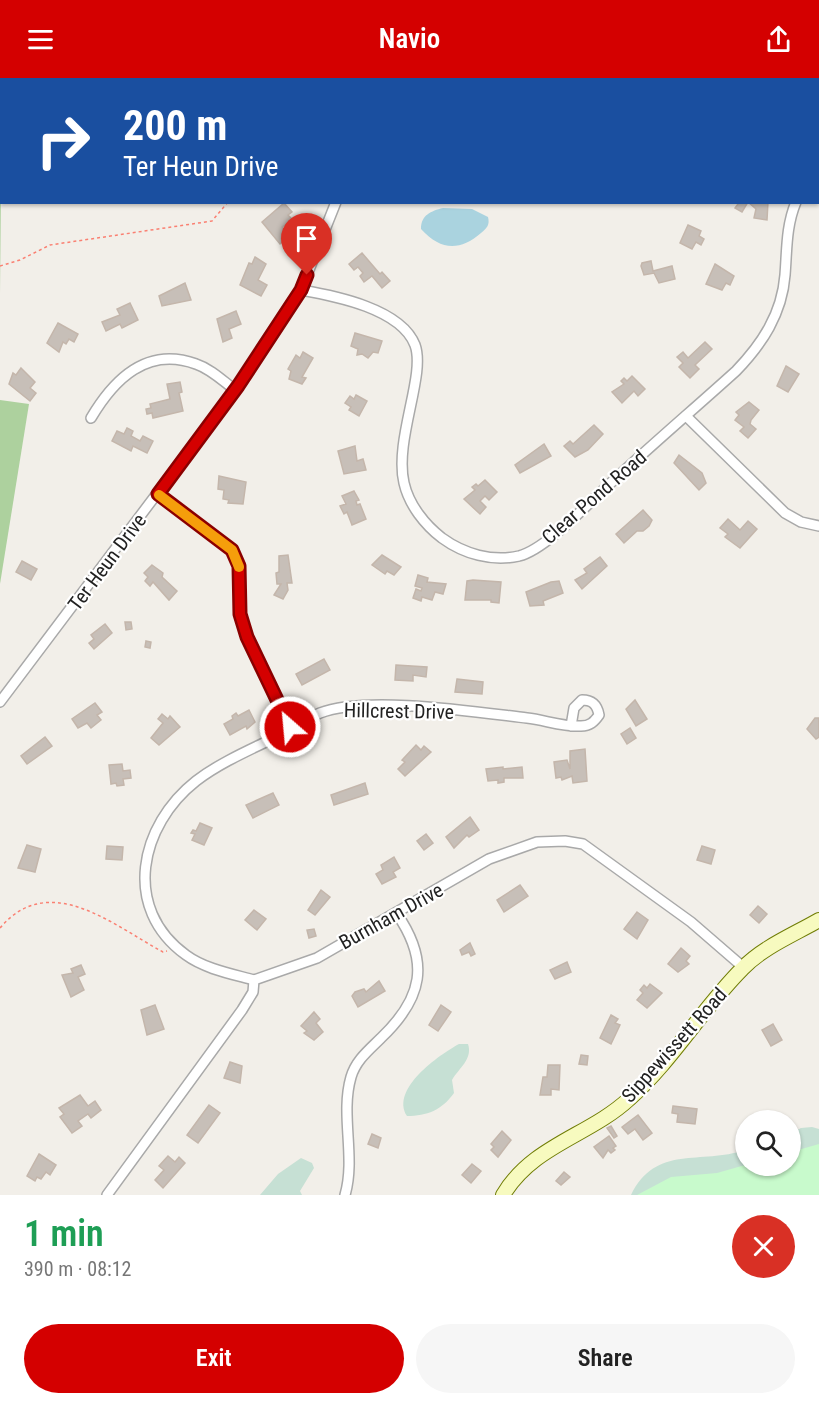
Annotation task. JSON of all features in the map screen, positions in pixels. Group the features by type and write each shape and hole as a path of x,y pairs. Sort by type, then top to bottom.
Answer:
{"main road":[{"name":"Sippewissett Road","path":"503,1195 525,1167 551,1148 627,1101 743,968 772,946 819,920"}],"street":[{"name":"Ter Heun Drive","path":"0,702 235,390 301,290 335,204"},
{"name":"Clear Pond Road","path":"301,290 384,314 404,328 415,345 417,362 400,458 404,485 414,507 434,532 455,547 477,556 501,558 521,556 540,546 748,358 771,326 782,294 788,231 795,204"},
{"path":"91,418 121,377 145,362 176,360 197,364 235,390"},
{"path":"686,416 785,513 801,522 819,526"},
{"path":"158,494 232,550 239,566 240,614 247,637 290,727"},
{"name":"Hillcrest Drive","path":"254,980 209,966 187,956 176,946 158,922 146,898 143,878 146,854 159,825 178,798 197,780 290,727 321,713 346,706 422,708 529,718 572,726"},
{"name":"Burnham Drive","path":"254,980 317,958 489,859 537,842 580,843 591,848 691,922 743,968"},
{"path":"345,1195 348,1169 347,1103 351,1076 359,1059 406,1010 416,992 418,958 411,934 397,914"},
{"path":"107,1195 242,1010 253,992 254,980"}],"path":[{"path":"0,266 20,260 50,245 212,221 226,204"},
{"path":"0,928 10,916 27,906 57,903 83,908 163,952 176,946"}],"green space":[{"path":"0,204 1,204 0,295"},
{"path":"0,400 29,404 0,584"},
{"path":"459,1044 468,1044 469,1054 452,1080 454,1093 434,1111 407,1116 404,1106 405,1095 411,1084 429,1064"},
{"path":"801,1128 819,1129 819,1195 631,1195 641,1179 666,1162 735,1152 735,1176 801,1176"},
{"path":"819,1144 819,1195 637,1195 671,1177 717,1173 735,1168 735,1176 801,1176 801,1149"},
{"path":"301,1158 312,1163 314,1168 300,1191 302,1195 260,1195 278,1174"}],"water":[{"path":"443,208 472,209 488,217 488,224 481,233 466,243 443,245 428,236 421,229 421,224 428,214"}],"building":[{"path":"283,204 292,212 288,215 293,220 282,227 289,236 280,244 262,222"},
{"path":"738,204 747,204 742,212 735,208"},
{"path":"750,204 768,204 767,220 754,218 756,209"},
{"path":"688,225 701,231 699,236 704,239 701,245 696,242 692,249 680,243"},
{"path":"362,253 380,274 382,272 390,281 382,288 372,276 364,282 360,276 363,273 358,267 354,270 349,264"},
{"path":"255,257 266,264 258,280 267,285 261,296 240,285 249,263 252,264"},
{"path":"651,261 653,271 672,266 675,279 659,283 654,273 644,275 642,263"},
{"path":"715,264 734,276 730,285 726,283 722,290 706,284"},
{"path":"185,283 191,300 162,306 159,296"},
{"path":"130,303 138,320 122,328 120,324 106,331 102,322 120,315 117,309"},
{"path":"236,311 241,324 229,329 232,338 223,342 217,319"},
{"path":"58,323 78,334 74,342 69,339 66,344 63,342 59,352 47,343"},
{"path":"355,333 382,341 378,353 373,352 368,358 362,354 357,355 358,349 351,346"},
{"path":"705,342 712,349 695,365 699,369 690,378 679,367 683,363 677,357 683,352 688,358"},
{"path":"303,352 313,358 302,377 306,378 302,384 289,379 291,371 288,369 296,355 300,358"},
{"path":"786,366 799,374 788,392 777,386"},
{"path":"21,368 35,382 30,388 36,393 30,401 9,384 13,373 16,375"},
{"path":"632,376 645,389 638,396 634,391 622,403 612,392 624,384 621,381 624,378 627,381"},
{"path":"180,382 182,392 179,393 183,411 153,418 152,413 147,414 146,409 151,408 150,404 170,399 167,384"},
{"path":"356,395 367,401 359,416 349,410 351,407 345,403 350,396 354,399"},
{"path":"749,402 759,410 750,424 756,429 748,438 740,431 744,427 735,420 739,415 736,412"},
{"path":"594,425 603,434 588,450 575,457 564,446 570,441 573,444"},
{"path":"127,428 133,431 131,436 140,441 143,436 153,441 147,453 133,446 131,451 112,441 117,431 124,434"},
{"path":"544,444 551,456 520,473 515,465"},
{"path":"355,446 357,461 363,459 366,470 344,474 338,451"},
{"path":"679,455 702,473 706,483 699,490 674,463"},
{"path":"219,476 246,482 243,504 228,503 229,500 223,499 224,490 218,489"},
{"path":"485,480 497,492 489,500 485,496 480,501 486,507 480,514 464,499 475,490 472,487 476,484 478,486"},
{"path":"354,491 359,500 356,501 357,505 360,504 366,519 352,525 347,512 344,514 340,506 346,504 342,496"},
{"path":"643,510 652,520 649,526 643,531 637,531 624,543 616,534"},
{"path":"728,519 740,530 748,521 757,529 740,548 725,537 728,534 720,528"},
{"path":"288,555 292,583 287,583 288,590 283,599 274,595 281,584 277,584 276,573 279,572 279,556"},
{"path":"382,555 401,567 394,575 387,571 385,574 372,565"},
{"path":"600,557 607,566 582,589 575,580 587,573 584,569"},
{"path":"22,561 37,569 31,580 16,572"},
{"path":"152,565 163,573 162,577 177,591 169,600 153,582 150,586 145,581 148,577 144,573"},
{"path":"418,575 428,578 427,582 446,584 443,594 435,592 432,600 422,597 421,601 413,598 416,589 421,591 422,588 415,586"},
{"path":"467,581 501,582 499,603 491,602 491,600 465,600"},
{"path":"559,581 563,593 543,601 544,605 530,606 526,592"},
{"path":"125,622 131,622 132,629 126,630"},
{"path":"105,624 112,633 94,649 89,643 94,639 91,635"},
{"path":"146,641 151,642 150,648 145,647"},
{"path":"324,659 330,670 302,685 296,674"},
{"path":"396,665 427,667 426,677 413,675 413,681 395,680"},
{"path":"457,679 483,682 482,694 455,692"},
{"path":"635,700 647,719 636,726 626,709"},
{"path":"95,703 102,712 97,715 101,720 91,728 87,723 78,728 72,719"},
{"path":"249,710 255,722 247,729 246,726 230,735 224,724 233,719 232,716 236,713 238,716"},
{"path":"162,714 168,719 170,716 180,727 159,745 151,738 163,723 158,719"},
{"path":"815,718 819,718 819,737 816,739 807,729"},
{"path":"630,728 636,738 627,744 621,734"},
{"path":"45,737 52,746 27,764 21,756"},
{"path":"416,745 421,750 424,746 431,752 405,776 398,769 405,762 402,760"},
{"path":"585,749 587,781 573,783 572,776 562,780 561,777 556,778 554,762 567,760 570,769 570,751"},
{"path":"122,764 123,771 130,770 131,778 123,779 124,785 111,784 109,765"},
{"path":"503,767 503,769 522,767 523,778 504,778 504,782 498,783 498,780 488,781 486,769"},
{"path":"365,783 368,794 334,805 331,795"},
{"path":"273,793 279,805 253,818 246,805"},
{"path":"470,817 479,830 469,837 467,835 454,848 446,837"},
{"path":"200,823 212,828 204,845 192,840 195,834 191,833 193,830 196,831"},
{"path":"426,834 433,843 424,850 417,841"},
{"path":"27,845 41,849 35,872 18,868"},
{"path":"107,846 123,847 122,860 106,859"},
{"path":"702,846 715,850 711,864 697,860"},
{"path":"394,857 400,868 393,872 396,877 382,884 376,874 383,870 381,865"},
{"path":"520,885 528,896 504,912 497,900"},
{"path":"321,890 330,897 315,915 308,910"},
{"path":"758,906 767,914 759,923 750,915"},
{"path":"254,910 266,919 257,930 245,920"},
{"path":"637,912 648,920 637,939 624,929"},
{"path":"314,929 316,936 309,938 307,930"},
{"path":"470,943 475,954 471,956 469,952 462,955 460,950"},
{"path":"681,948 690,956 686,961 689,964 678,972 668,964"},
{"path":"567,962 571,972 555,979 550,970"},
{"path":"81,965 85,974 78,977 84,990 71,997 62,975 73,973 71,969"},
{"path":"379,981 385,991 358,1007 352,996 355,992 364,989 366,992"},
{"path":"650,984 662,993 647,1008 637,1000 643,993 640,990 644,985 647,988"},
{"path":"155,1005 164,1029 147,1035 141,1010"},
{"path":"441,1005 451,1012 438,1031 429,1025"},
{"path":"314,1012 320,1019 316,1023 323,1032 314,1040 304,1033 307,1031 301,1026"},
{"path":"611,1015 618,1019 615,1023 620,1025 611,1044 600,1038"},
{"path":"773,1024 782,1040 771,1046 762,1030"},
{"path":"581,1055 588,1056 587,1065 579,1064"},
{"path":"230,1062 242,1066 240,1083 224,1078"},
{"path":"548,1065 560,1065 559,1090 551,1089 551,1095 540,1095 543,1077 547,1077"},
{"path":"80,1095 88,1106 95,1101 101,1110 91,1118 88,1114 78,1121 82,1126 72,1133 60,1117 64,1114 59,1108"},
{"path":"209,1105 220,1113 198,1143 187,1135"},
{"path":"673,1106 697,1109 695,1124 677,1122 678,1114 672,1113"},
{"path":"638,1115 652,1133 643,1140 635,1129 628,1134 622,1127"},
{"path":"611,1126 617,1136 614,1138 607,1128"},
{"path":"502,1131 511,1140 498,1157 491,1150 494,1147 491,1144"},
{"path":"372,1134 381,1138 378,1148 368,1144"},
{"path":"609,1136 616,1146 613,1148 615,1150 611,1153 608,1150 603,1158 594,1147"},
{"path":"39,1154 56,1165 50,1175 46,1172 41,1179 37,1177 35,1181 27,1176"},
{"path":"168,1156 175,1162 179,1157 185,1163 163,1188 155,1180 164,1170 159,1166"},
{"path":"472,1164 481,1171 471,1183 462,1175"},
{"path":"564,1172 570,1177 561,1185 556,1181"}],"slow traffic":[{"path":"159,495 232,550 239,567"}],"route":[{"path":"290,727 247,637 240,614 239,566 232,550 158,494 238,386 301,290 307,275"}]}
